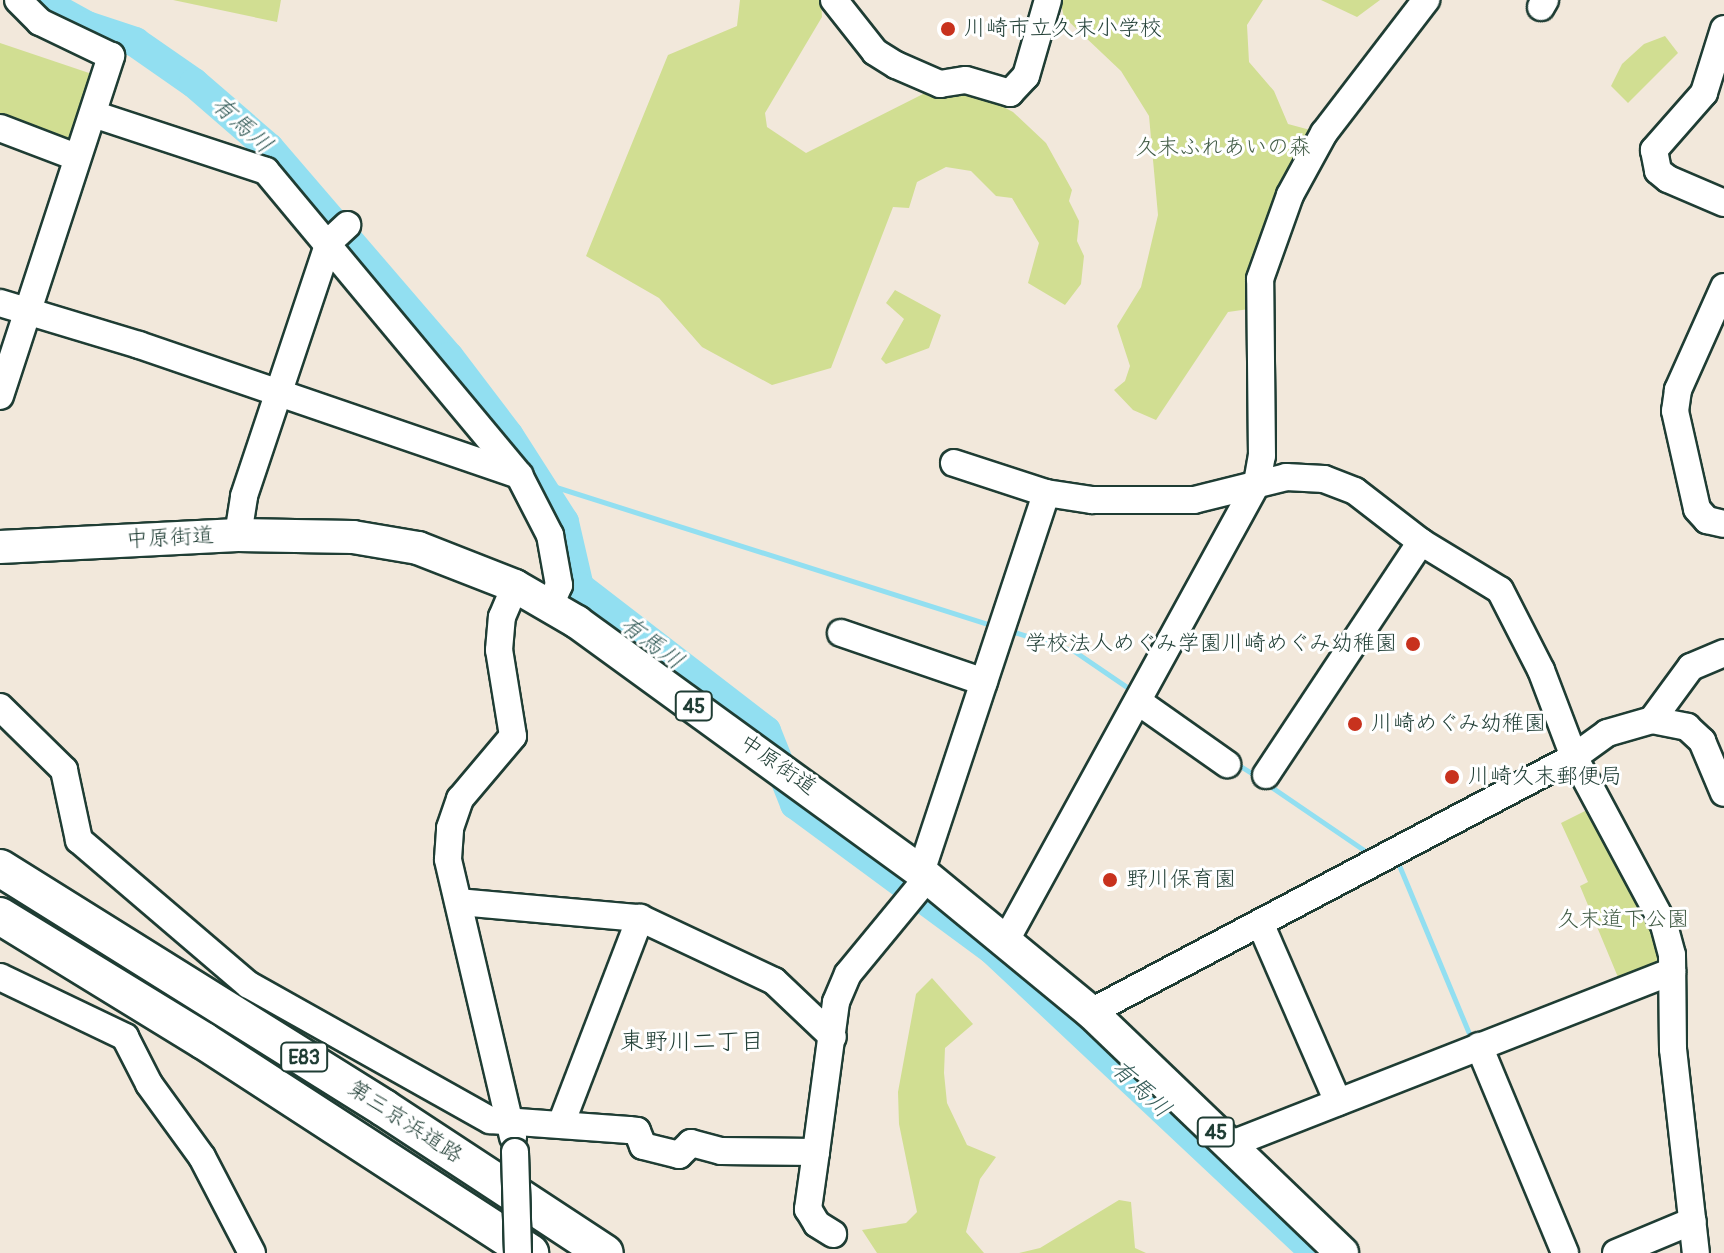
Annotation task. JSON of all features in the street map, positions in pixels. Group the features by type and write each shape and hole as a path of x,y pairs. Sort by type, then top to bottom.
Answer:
{"highway":[{"name":"第三京浜道路","path":"0,868 357,1091 605,1253"},
{"name":"第三京浜道路","path":"0,916 204,1041 530,1253"}],"main road":[{"name":"中原街道","path":"0,547 238,535 340,536 418,548 515,586 550,605 920,884 1005,942 1091,1012 1342,1253"}],"street":[{"path":"0,396 111,56 40,22 18,0"},
{"path":"834,0 875,52 896,65 940,84 966,80 1010,93 1026,76 1048,0"},
{"path":"1005,942 1257,483 1262,456 1260,279 1272,240 1324,133 1426,0"},
{"path":"1724,29 1704,93 1654,150 1658,171 1668,179 1724,203"},
{"path":"93,114 266,171 336,235 519,475 550,535 559,585 550,605"},
{"path":"2,134 76,157"},
{"path":"238,535 244,496 336,235"},
{"path":"1724,287 1678,390 1675,411 1697,509 1707,520 1724,524"},
{"path":"0,303 139,345 519,475"},
{"path":"954,463 1046,493 1092,500 1194,500 1257,483 1324,479 1355,491 1421,542 1500,590 1541,670 1574,757 1652,899 1672,955 1673,1049 1696,1253"},
{"path":"833,1234 817,1224 808,1209 836,1002 848,974 920,884 1046,493"},
{"path":"1266,775 1421,542"},
{"path":"515,586 502,617 499,650 513,736 460,799 450,828 448,859 510,1121 515,1152 518,1253"},
{"path":"841,633 984,682"},
{"path":"1652,720 1691,667 1724,653"},
{"path":"1139,702 1227,764"},
{"path":"0,707 64,770 79,840 249,985 490,1120 637,1131 643,1146 679,1155 691,1143 721,1151 816,1152"},
{"path":"1091,1012 1261,925 1574,757 1607,733 1652,720 1687,727 1702,741 1724,793"},
{"path":"459,902 640,918 774,981 833,1037"},
{"path":"561,1124 640,918"},
{"path":"1261,925 1338,1102"},
{"path":"1229,1145 1672,971"},
{"path":"0,977 125,1037 149,1084 202,1157 252,1253"},
{"path":"1479,1046 1565,1253"},
{"path":"1616,1253 1693,1221"}],"green space":[{"path":"173,0 281,0 277,22"},
{"path":"740,0 821,0 822,17 765,113 767,127 806,153 931,90 969,89 1013,112 1046,143 1072,190 1069,201 1079,221 1077,241 1084,256 1081,284 1065,305 1028,283 1039,243 1012,198 996,196 971,171 946,167 917,182 909,208 893,207 831,368 772,385 702,347 659,298 586,256 668,55 737,26"},
{"name":"久末ふれあいの森","path":"1060,0 1263,0 1247,25 1249,62 1274,91 1288,124 1314,131 1277,193 1254,256 1249,309 1228,312 1156,420 1133,410 1114,390 1125,381 1130,366 1117,326 1141,287 1158,215 1149,116 1121,71 1064,17"},
{"path":"1321,0 1380,0 1357,17"},
{"path":"1665,36 1678,53 1628,103 1611,86 1622,64 1644,44"},
{"path":"0,43 95,75 72,146 0,117"},
{"path":"895,290 941,315 929,348 886,364 881,359 904,319 886,303"},
{"name":"久末道下公園","path":"1589,809 1659,938 1656,967 1620,982 1580,886 1588,882 1561,823"},
{"path":"932,978 973,1024 945,1048 944,1073 947,1103 967,1145 996,1157 980,1179 966,1232 984,1253 877,1253 862,1230 906,1223 917,1212 899,1124 898,1092 916,994"},
{"path":"1119,1200 1131,1202 1135,1248 1146,1253 1019,1253 1040,1248"}],"waterway":[{"name":"有馬川","path":"40,0 87,26 135,42 194,83 269,148 449,357 509,436 564,522 579,587 766,731 795,804 993,950 1316,1253"},
{"path":"537,481 994,626"},
{"path":"1008,630 1074,651 1134,692"},
{"path":"1237,764 1256,776"},
{"path":"1267,784 1371,855"},
{"path":"1396,858 1472,1041"}],"place":[{"name":"川崎市立久末小学校","path":"948,29"},
{"name":"学校法人めぐみ学園川崎めぐみ幼稚園","path":"1413,644"},
{"name":"川崎めぐみ幼稚園","path":"1355,724"},
{"name":"川崎久末郵便局","path":"1452,777"},
{"name":"野川保育園","path":"1110,880"}],"district":[{"name":"東野川二丁目","path":"692,1042"}]}
